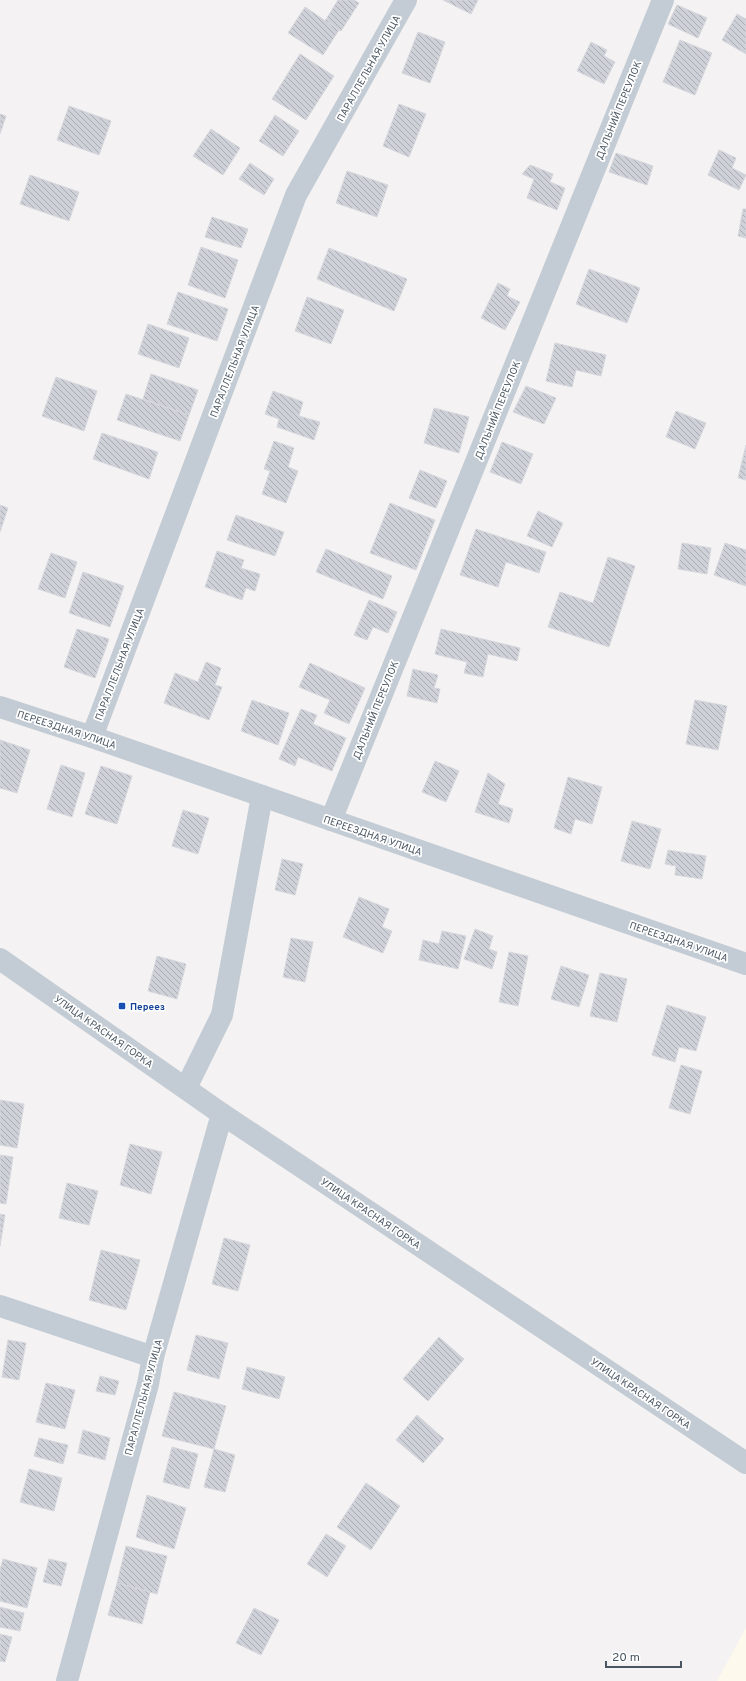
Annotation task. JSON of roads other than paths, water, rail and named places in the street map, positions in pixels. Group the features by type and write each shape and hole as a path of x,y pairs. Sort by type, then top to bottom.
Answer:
{"street":[{"name":"ПАРАЛЛЕЛЬНАЯ УЛИЦА","path":"92,737 296,195 406,0"},
{"name":"ДАЛЬНИЙ ПЕРЕУЛОК","path":"331,820 663,0"},
{"name":"ПЕРЕЕЗДНАЯ УЛИЦА","path":"0,707 92,737 746,963"},
{"path":"186,1088 222,1015 262,796"},
{"name":"УЛИЦА КРАСНАЯ ГОРКА","path":"0,959 222,1114 746,1463"},
{"name":"ПАРАЛЛЕЛЬНАЯ УЛИЦА","path":"67,1681 148,1384 153,1357 222,1114"},
{"path":"0,1306 153,1357"}],"place":[{"name":"Переез","path":"122,1006"}]}
